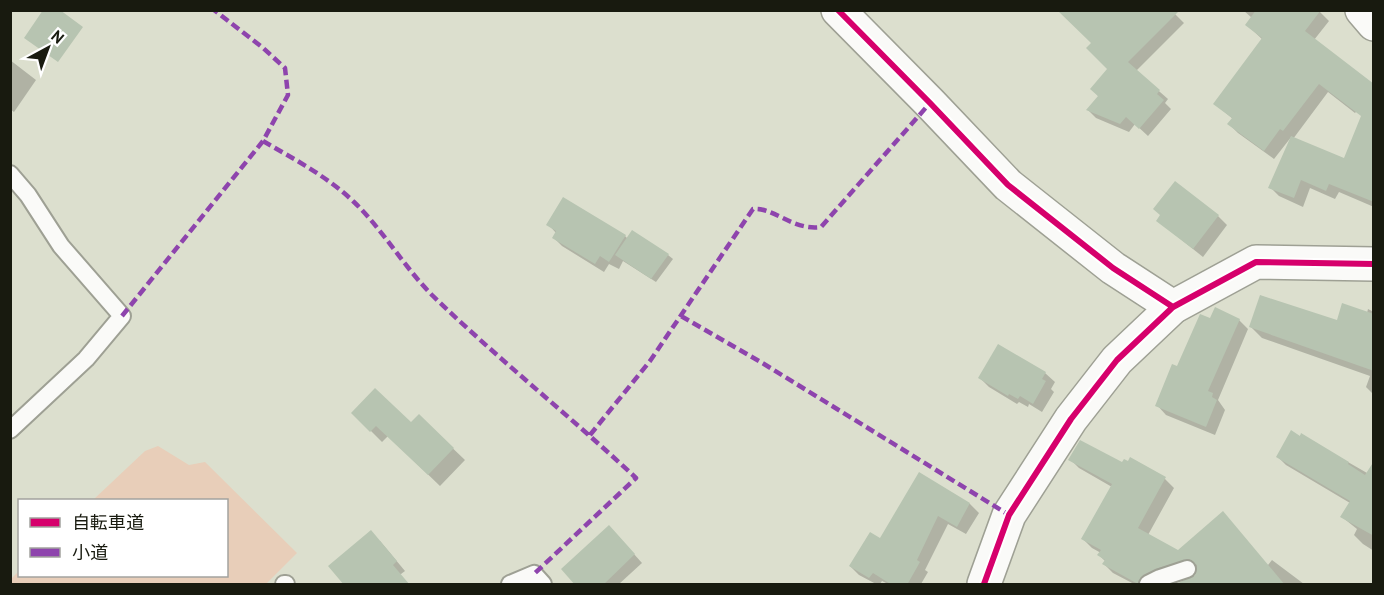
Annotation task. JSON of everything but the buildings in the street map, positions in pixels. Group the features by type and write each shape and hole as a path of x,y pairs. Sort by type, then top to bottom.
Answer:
{"street":[{"path":"838,10 1008,185 1113,268 1173,308"},
{"path":"1362,10 1374,24"},
{"path":"984,585 1009,515 1071,419 1117,360 1173,308 1256,262 1374,264"}],"lane":[{"path":"10,174 28,195 61,246 122,316 86,359 10,430"},
{"path":"1148,585 1188,568"},
{"path":"510,585 534,574 543,585"}],"shaded area":[{"path":"158,446 189,465 205,462 297,553 266,584 11,584 11,579 18,572 18,577 228,577 228,499 94,499 145,451"}],"marked path":[{"path":"122,316 263,141 288,95 285,68 214,10"},
{"path":"590,435 650,361 753,209 761,209 802,226 821,227 930,103"},
{"path":"263,141 322,176 354,202 433,296 636,478 534,574"},
{"path":"681,316 764,364 1009,515"}],"cycle path":[{"path":"838,10 1008,185 1113,268 1173,307"},
{"path":"984,584 1009,515 1071,419 1117,360 1173,307 1256,262 1374,264"}]}
